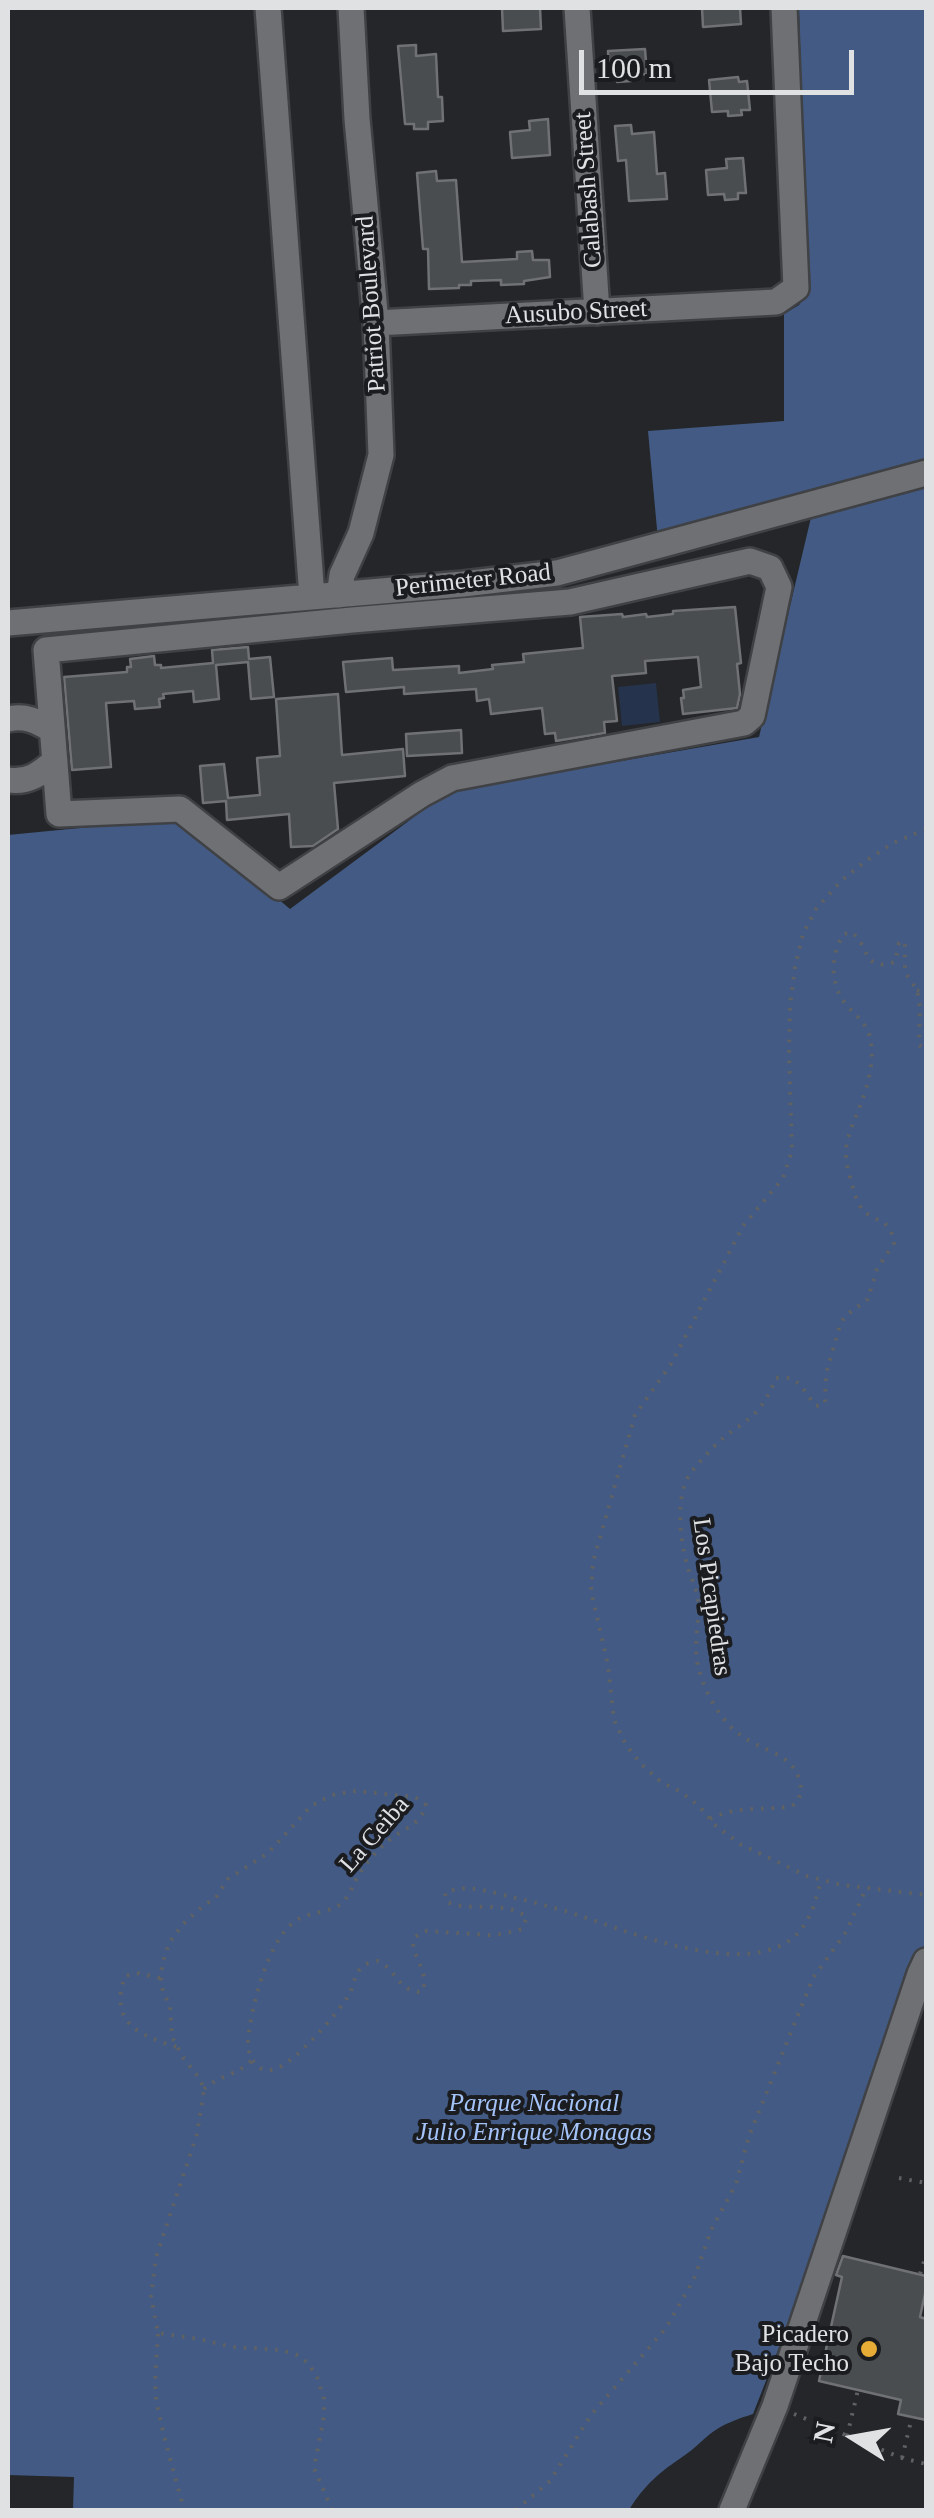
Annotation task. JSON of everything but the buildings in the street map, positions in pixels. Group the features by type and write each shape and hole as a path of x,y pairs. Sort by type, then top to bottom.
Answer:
{"street":[{"path":"268,8 312,597"},
{"name":"Patriot Boulevard","path":"339,594 342,575 361,533 381,456 376,324 356,119 351,8"},
{"name":"Calabash Street","path":"576,8 598,312"},
{"name":"Ausubo Street","path":"376,324 776,302 796,288 784,8"},
{"name":"Perimeter Road","path":"8,623 556,573 926,473"},
{"path":"750,561 770,568 778,587 752,716 744,723 452,778 279,887 180,809 59,814 52,730 46,650 570,602 750,561"},
{"path":"8,719 30,719 52,730"},
{"path":"8,780 35,777 55,761"},
{"path":"732,2510 776,2406 926,1962"}],"path":[{"path":"926,829 893,842 842,880 816,909 803,934 790,1004 792,1151 783,1178 743,1226 671,1364 635,1415 593,1562 591,1590 608,1665 614,1720 641,1764 661,1782 700,1806 715,1825 740,1844 821,1880 926,1895"},
{"name":"Los Picapiedras","path":"710,1818 725,1812 792,1806 801,1795 801,1788 795,1768 767,1748 740,1736 708,1696 698,1669 697,1592 686,1562 680,1523 686,1478 719,1442 756,1413 776,1378 787,1376 800,1383 816,1406 825,1402 826,1374 840,1325 845,1316 868,1299 877,1269 894,1243 892,1230 864,1211 858,1202 845,1154 865,1092 872,1046 870,1034 843,1000 835,981 836,947 848,932 859,938 866,956 882,965 896,962 899,942 904,941 905,972 917,990 920,1007 920,1045 926,1047"},
{"path":"917,990 926,994"},
{"name":"La Ceiba","path":"161,1978 169,1943 183,1924 216,1899 228,1879 268,1853 311,1806 332,1794 356,1791 422,1800 426,1805 424,1814 377,1852 346,1900 337,1907 296,1920 286,1929 270,1956 255,2004 248,2048 252,2059"},
{"path":"204,2089 219,2078 234,2074 252,2059 261,2070 276,2070 298,2054 342,2006 364,1965 378,1961 404,1988 422,1992 426,1982 413,1948 416,1934 503,1934 522,1929 526,1923 526,1917 514,1910 447,1902 447,1891 482,1890 692,1950 742,1954 784,1944 796,1935 806,1922 821,1880"},
{"path":"516,2510 550,2481 591,2415 647,2352 694,2280 711,2230 736,2184 749,2136 813,1978 846,1932 866,1888"},
{"path":"176,2047 128,2024 122,2008 125,1976 138,1973 161,1978 163,1993 170,2004 172,2037 204,2089 197,2134 156,2257 151,2296 158,2333 157,2403 184,2510"},
{"path":"899,2178 926,2183"},
{"path":"920,2274 926,2255"},
{"path":"158,2333 232,2347 281,2350 308,2363 324,2399 314,2468 332,2510"},
{"path":"847,2436 858,2390"},
{"path":"776,2406 902,2458 926,2464"},
{"path":"902,2458 912,2417"}],"shaded area":[{"path":"656,683 660,722 622,726 618,687"}],"green space":[{"name":"Parque Nacional Julio Enrique Monagas","path":"799,8 926,8 926,1944 918,1955 821,2240 753,2414 710,2434 654,2479 629,2510 73,2510 74,2477 8,2475 8,835 182,818 290,909 449,791 759,737 813,509 658,540 648,431 784,421 784,314 799,305 807,293"}],"place":[{"name":"Picadero Bajo Techo","path":"869,2349"}]}
